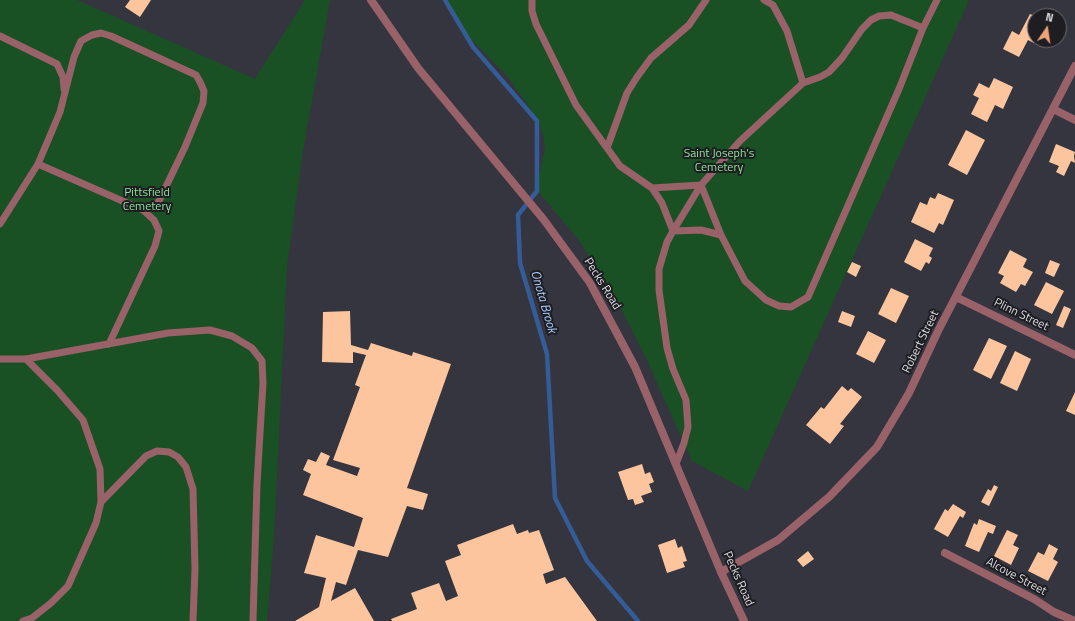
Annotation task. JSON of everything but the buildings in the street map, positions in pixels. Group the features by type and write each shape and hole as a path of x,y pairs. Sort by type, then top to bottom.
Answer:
{"street":[{"name":"Pecks Road","path":"371,0 418,68 535,208 590,283 635,366 721,572 744,621"},
{"name":"Robert Street","path":"721,572 778,540 830,497 877,447 909,393 956,297 1075,66"},
{"path":"1053,109 1075,120"},
{"name":"Plinn Street","path":"956,297 1075,356"},
{"name":"Alcove Street","path":"944,553 1034,599 1054,612 1075,618"}],"lane":[{"path":"532,0 532,10 536,24 576,105 620,166 652,188 662,203 673,231"},
{"path":"607,148 627,93 637,77 651,58 674,40 689,25 706,0"},
{"path":"764,0 775,2 787,31 803,83"},
{"path":"701,185 721,235 745,281 766,300 779,306 791,307 808,298 899,88 923,28 937,0"},
{"path":"676,464 688,427 686,400 673,369 667,348 659,269 667,242 673,231 701,185 740,141 803,83 829,72 842,58 862,29 871,20 879,16 891,15 923,28"},
{"path":"0,224 38,164 60,112 74,57 81,41 92,35 101,33 111,36 196,75 204,92 203,103 159,201 151,207 143,210"},
{"path":"0,36 57,64 63,77 65,94"},
{"path":"38,164 143,210 154,220 159,231 155,246 109,344"},
{"path":"652,188 701,185"},
{"path":"673,231 700,230 721,235"},
{"path":"0,359 26,359 168,333 210,330 232,336 252,348 262,361 263,383 257,484 253,621"},
{"path":"24,621 32,618 51,603 68,586 96,523 101,502 100,469 83,420 57,390 26,359"},
{"path":"101,502 137,464 146,456 157,451 169,452 178,457 186,467 193,489 195,569 193,621"}],"green space":[{"name":"Pittsfield Cemetery","path":"0,0 77,0 255,79 305,0 330,0 303,151 287,266 274,537 267,621 0,621"},
{"name":"Saint Joseph's Cemetery","path":"444,0 969,0 748,491 692,461 646,358 615,297 578,239 536,189 545,149 543,134 537,118 507,76 459,27"}],"waterway":[{"name":"Onota Brook","path":"445,0 473,47 537,121 537,191 518,215 520,263 547,354 555,498 587,561 638,621"}]}
